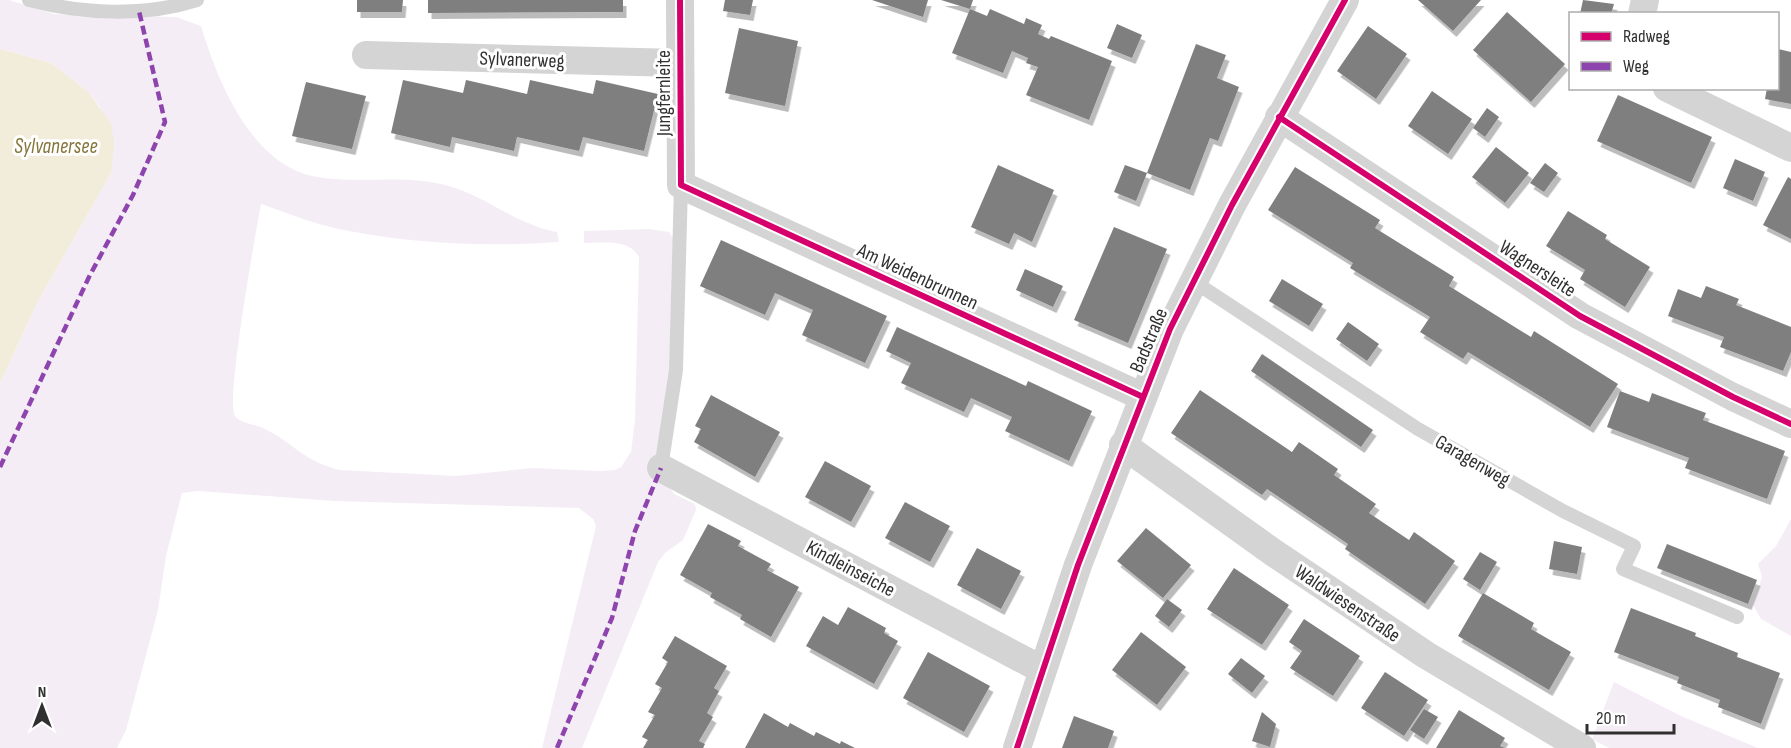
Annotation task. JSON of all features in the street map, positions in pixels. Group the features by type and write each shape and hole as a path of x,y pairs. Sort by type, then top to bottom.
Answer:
{"street":[{"name":"Jungfernleite","path":"680,0 678,63 681,185"},
{"name":"Badstraße","path":"1017,748 1041,669 1123,445 1192,281 1279,117 1345,0"},
{"name":"Sylvanerweg","path":"366,55 678,63"},
{"path":"1671,90 1791,147"},
{"name":"Wagnersleite","path":"1279,117 1580,316 1733,397 1791,424"},
{"name":"Am Weidenbrunnen","path":"681,185 1142,396"},
{"name":"Waldwiesenstraße","path":"1123,445 1274,554 1426,656 1582,748"},
{"name":"Kindleinseiche","path":"660,468 1041,669"}],"lane":[{"path":"29,0 59,8 121,11 168,9 197,0"},
{"name":"Jungfernleite","path":"660,468 676,370 681,185"},
{"name":"Garagenweg","path":"1192,281 1418,429 1563,511 1634,546 1623,569 1737,617"}],"shaded area":[{"path":"0,0 9,0 54,14 176,17 201,26 217,72 241,119 256,140 274,157 295,170 333,179 397,179 445,185 474,196 527,223 557,232 559,242 480,244 427,242 338,229 261,204 234,381 235,416 241,421 265,429 308,457 327,466 340,470 456,476 533,468 599,471 615,470 621,467 631,452 635,420 639,257 635,251 622,244 584,243 584,231 649,229 669,232 673,238 666,482 674,494 695,504 696,510 683,540 665,553 658,562 582,748 542,748 596,526 593,519 579,508 334,501 198,491 182,493 166,556 158,610 126,730 117,748 0,748 0,383 38,301 111,173 100,107 88,92 51,63 0,49"},
{"path":"1791,519 1791,636 1761,619 1753,605 1762,577 1758,564 1776,546"},
{"path":"1614,682 1681,716 1758,748 1609,748 1592,739"}],"water":[{"name":"Sylvanersee","path":"0,49 51,63 88,92 111,123 114,144 111,173 38,301 0,383"}],"building":[{"path":"357,0 403,0 402,12 357,12"},
{"path":"428,0 623,0 623,12 428,13"},
{"path":"725,0 753,0 750,15 723,11"},
{"path":"872,0 928,0 923,17"},
{"path":"941,0 973,0 970,9"},
{"path":"1418,0 1481,0 1453,31"},
{"path":"1583,0 1614,4 1612,12 1580,12"},
{"path":"970,9 987,16 990,9 1024,24 1026,18 1042,25 1038,34 1049,39 1051,36 1112,61 1089,120 1026,95 1038,67 1026,63 1028,58 1012,51 1003,73 952,53"},
{"path":"1507,12 1565,64 1531,102 1473,50"},
{"path":"1117,24 1142,35 1132,58 1107,48"},
{"path":"1368,26 1407,54 1376,99 1337,71"},
{"path":"739,28 798,41 785,106 725,93"},
{"path":"1196,44 1226,55 1217,78 1239,87 1218,141 1210,138 1190,190 1147,173"},
{"path":"1779,49 1791,52 1791,104 1765,99 1767,90 1779,90"},
{"path":"403,80 463,93 466,80 527,94 530,80 593,94 596,80 658,94 644,151 583,137 579,151 517,137 514,151 452,137 450,147 391,133"},
{"path":"306,82 366,96 352,149 292,136"},
{"path":"1432,91 1472,119 1448,154 1408,126"},
{"path":"1618,95 1712,137 1691,183 1597,141"},
{"path":"1487,108 1499,117 1485,137 1473,128"},
{"path":"1496,147 1529,173 1505,203 1472,177"},
{"path":"1735,159 1765,172 1753,201 1723,188"},
{"path":"1545,163 1558,173 1544,192 1530,183"},
{"path":"998,165 1054,190 1032,242 1014,233 1009,244 971,227"},
{"path":"1125,165 1147,173 1136,201 1114,192"},
{"path":"1295,167 1380,220 1375,228 1454,277 1449,286 1531,337 1534,331 1618,384 1590,427 1468,352 1463,359 1420,332 1430,317 1350,268 1353,263 1268,210"},
{"path":"1788,177 1791,179 1791,239 1763,225"},
{"path":"1568,211 1607,235 1605,239 1650,267 1625,307 1580,279 1585,270 1546,246"},
{"path":"1114,227 1167,249 1128,343 1074,320"},
{"path":"721,240 887,316 865,363 802,335 813,310 775,293 765,315 700,286"},
{"path":"1025,269 1063,286 1053,307 1016,290"},
{"path":"1282,279 1323,304 1309,326 1269,301"},
{"path":"1706,286 1739,299 1736,305 1791,327 1791,352 1783,371 1720,347 1724,337 1668,316 1678,289 1701,298"},
{"path":"1348,322 1379,344 1367,361 1336,339"},
{"path":"897,327 1026,386 1028,381 1092,411 1069,461 1005,431 1012,417 971,398 964,412 901,383 911,363 886,351"},
{"path":"1262,354 1373,430 1361,447 1251,371"},
{"path":"1200,390 1292,452 1299,442 1338,469 1334,475 1376,504 1369,513 1409,540 1414,532 1455,561 1425,604 1345,549 1348,544 1267,489 1262,495 1171,433"},
{"path":"1620,391 1649,402 1652,393 1706,413 1703,420 1785,451 1767,499 1685,468 1689,458 1607,427"},
{"path":"711,395 780,432 755,477 694,442 701,429 695,426"},
{"path":"825,461 871,486 851,522 805,497"},
{"path":"905,502 950,526 930,562 885,538"},
{"path":"708,524 741,541 738,546 771,564 767,570 799,587 771,637 740,619 742,615 710,597 712,593 680,575"},
{"path":"1146,528 1191,565 1163,598 1117,561"},
{"path":"1554,541 1582,547 1577,574 1549,569"},
{"path":"1667,544 1757,580 1748,604 1657,568"},
{"path":"977,548 1021,571 1001,609 957,585"},
{"path":"1480,552 1497,562 1480,590 1463,579"},
{"path":"1234,568 1289,605 1262,645 1207,609"},
{"path":"1483,593 1534,623 1531,629 1571,652 1549,690 1458,636"},
{"path":"1167,599 1182,610 1169,627 1155,616"},
{"path":"848,607 886,628 884,633 898,641 874,684 806,646 823,616 838,625"},
{"path":"1631,608 1696,633 1695,636 1738,653 1737,657 1780,673 1761,724 1718,707 1720,700 1677,683 1679,677 1614,652"},
{"path":"1304,619 1360,656 1333,696 1290,668 1302,651 1289,642"},
{"path":"1141,632 1186,667 1157,705 1112,670"},
{"path":"675,636 727,666 714,688 719,691 707,713 713,717 699,741 705,744 703,748 643,748 648,740 642,737 655,715 648,712 662,688 655,684 668,662 662,658"},
{"path":"928,652 990,686 964,732 903,698"},
{"path":"1241,658 1265,676 1252,693 1228,674"},
{"path":"1385,672 1428,700 1404,736 1361,708"},
{"path":"1424,709 1438,717 1424,739 1410,730"},
{"path":"1459,710 1505,738 1500,746 1505,748 1436,748"},
{"path":"1262,712 1276,724 1270,747 1252,741"},
{"path":"764,713 788,727 790,723 814,736 816,732 840,744 841,741 855,748 745,748"},
{"path":"1074,716 1114,731 1108,748 1062,748"}],"marked path":[{"path":"0,467 89,277 133,195 165,122 139,11"},
{"path":"557,748 612,618 635,531 661,468"}],"cycle path":[{"path":"680,0 681,185 1141,396"},
{"path":"1017,748 1078,565 1170,329 1232,205 1345,0"},
{"path":"1279,117 1580,316 1733,397 1791,424"}]}
